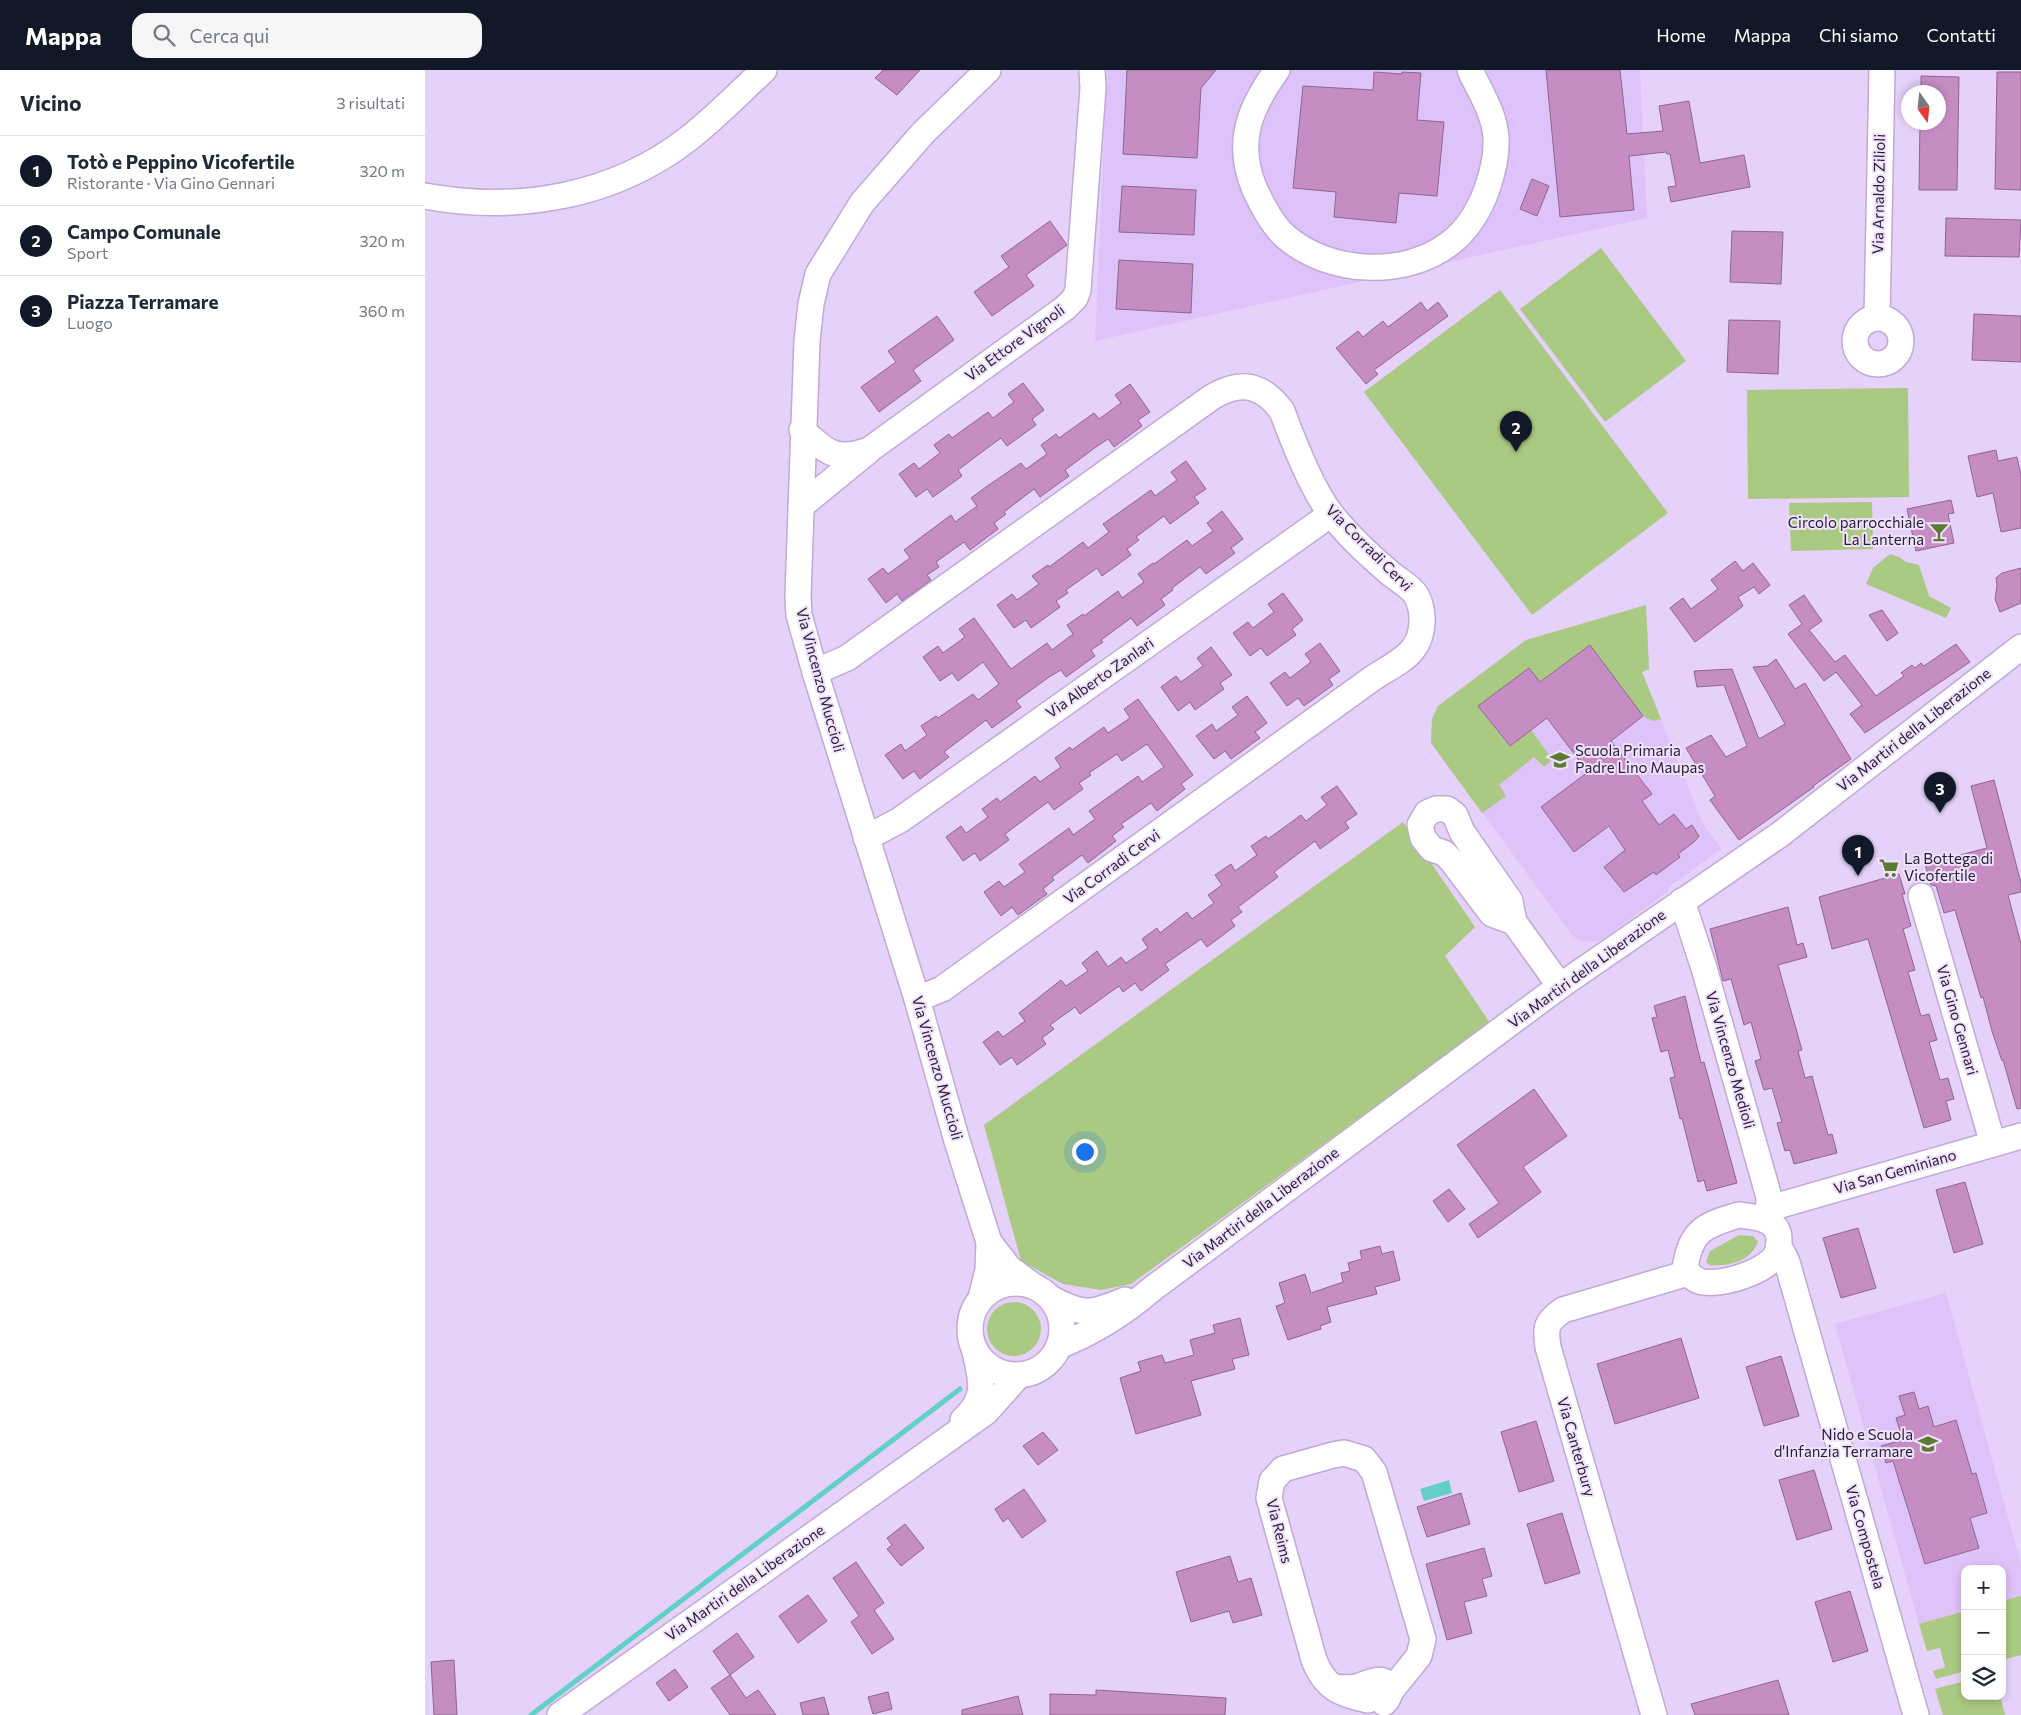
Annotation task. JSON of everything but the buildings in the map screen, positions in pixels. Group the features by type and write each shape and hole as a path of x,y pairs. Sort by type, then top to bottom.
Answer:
{"street":[{"path":"425,196 493,204 521,202 574,194 620,179 643,168 687,139 764,70"},
{"name":"Via Vincenzo Muccioli","path":"987,70 923,133 862,203 818,274 811,304 807,341 799,615 917,999 957,1141 989,1242"},
{"path":"1277,70 1261,92 1252,110 1246,133 1247,159 1253,183 1262,205 1285,236 1300,247 1343,264 1372,267 1412,262 1450,244 1482,204 1490,181 1496,154 1496,136 1491,114 1470,70"},
{"name":"Via Arnaldo Zilioli","path":"1877,318 1882,70"},
{"name":"Via Ettore Vignoli","path":"803,430 834,454 853,456 869,450 1065,308 1075,298 1078,290 1089,76"},
{"name":"Via Corradi Cervi","path":"815,672 847,658 1225,389 1235,387 1257,388 1275,400 1282,411 1319,495 1331,514 1416,596 1422,615 1421,636 1415,648 1408,655 1373,678 942,990 917,999"},
{"path":"801,506 869,450"},
{"name":"Via Alberto Zanlari","path":"866,838 900,820 1331,514"},
{"name":"Via Martiri della Liberazione","path":"560,1715 986,1412 1019,1375 1032,1373 1043,1366 1053,1357 1059,1346 1085,1336 1130,1308 1560,986 1782,833 2021,647"},
{"name":"Via Gino Gennari","path":"1921,896 1993,1144"},
{"name":"Via Vincenzo Medioli","path":"1681,901 1704,968 1769,1197 1769,1215"},
{"path":"1514,922 1560,986"},
{"name":"Via San Geminiano","path":"1769,1215 2021,1136"},
{"path":"1769,1215 1779,1234 1779,1246 1775,1257 1760,1270 1735,1278 1702,1282 1691,1277 1685,1269 1688,1250 1694,1239 1704,1228 1739,1216 1760,1217 1769,1215"},
{"path":"989,1242 1009,1268 1042,1292 1058,1309 1062,1321 1062,1334 1059,1346"},
{"path":"981,1298 988,1270 989,1242"},
{"name":"Via Compostela","path":"1779,1246 1787,1262 1916,1715"},
{"name":"Via Canterbury","path":"1654,1715 1548,1347 1545,1330 1552,1318 1563,1310 1688,1273"},
{"name":"Via Martiri della Liberazione","path":"930,1451 972,1411 979,1400 981,1380 970,1339 969,1324 973,1310 981,1298 992,1289 1005,1284 1019,1282 1042,1292 1072,1309 1083,1312 1097,1311 1153,1289"},
{"path":"975,1352 983,1362 994,1370 1006,1374 1019,1375"},
{"name":"Via Reims","path":"1343,1453 1364,1459 1374,1472 1423,1639 1419,1656 1410,1669 1379,1699 1356,1687 1332,1687 1320,1674 1314,1660 1269,1498 1272,1481 1283,1469 1343,1453"}],"shaded area":[{"path":"1107,70 1640,70 1647,218 1095,341"},
{"path":"1601,248 1686,361 1605,422 1520,309"},
{"path":"1500,290 1668,513 1532,615 1364,392"},
{"path":"1908,388 1909,497 1748,499 1747,390"},
{"path":"1872,502 1873,549 1791,551 1789,503"},
{"path":"1890,554 1906,562 1919,565 1929,596 1951,608 1946,618 1866,584 1873,568"},
{"name":"Scuola Primaria Padre Lino Maupas","path":"1646,605 1649,669 1642,672 1702,822 1721,849 1604,938 1598,941 1582,942 1573,936 1431,743 1432,719 1438,706 1526,640"},
{"path":"1646,605 1649,669 1642,672 1661,719 1653,721 1643,716 1590,645 1540,682 1529,668 1478,706 1509,746 1531,730 1550,756 1550,762 1544,767 1534,757 1499,785 1506,796 1482,813 1431,743 1432,719 1438,706 1526,640"},
{"path":"1403,822 1475,927 1445,956 1490,1023 1131,1284 1101,1290 1063,1284 1021,1261 984,1125"},
{"path":"1739,1235 1753,1236 1758,1242 1750,1254 1731,1264 1709,1265 1706,1262 1710,1251"},
{"name":"Nido e Scuola d'Infanzia Terramare","path":"1946,1293 2021,1564 2021,1596 2006,1600 2006,1565 1961,1565 1961,1612 1919,1624 1835,1324"},
{"path":"1009,1302 1019,1302 1029,1306 1037,1314 1041,1329 1037,1344 1029,1352 1019,1356 1009,1356 999,1352 991,1344 987,1334 987,1324 991,1314 999,1306"},
{"path":"1449,1480 1452,1493 1424,1501 1420,1489"},
{"path":"2021,1596 2021,1655 2006,1659 2006,1610 2006,1600"},
{"path":"1961,1612 1961,1672 1936,1679 1933,1671 1945,1667 1940,1648 1927,1651 1919,1624"},
{"path":"1961,1682 1961,1700 2001,1700 2005,1715 1943,1715 1935,1689"}],"waterway":[{"path":"531,1715 960,1389"}],"place":[{"name":"Campo Comunale","path":"1516,452"},
{"name":"Circolo parrocchiale La Lanterna","path":"1939,532"},
{"name":"Scuola Primaria Padre Lino Maupas","path":"1560,760"},
{"name":"Piazza Terramare","path":"1940,813"},
{"name":"La Bottega di Vicofertile","path":"1889,868"},
{"name":"Totò e Peppino Vicofertile","path":"1858,876"},
{"name":"Nido e Scuola d'Infanzia Terramare","path":"1928,1444"}]}
